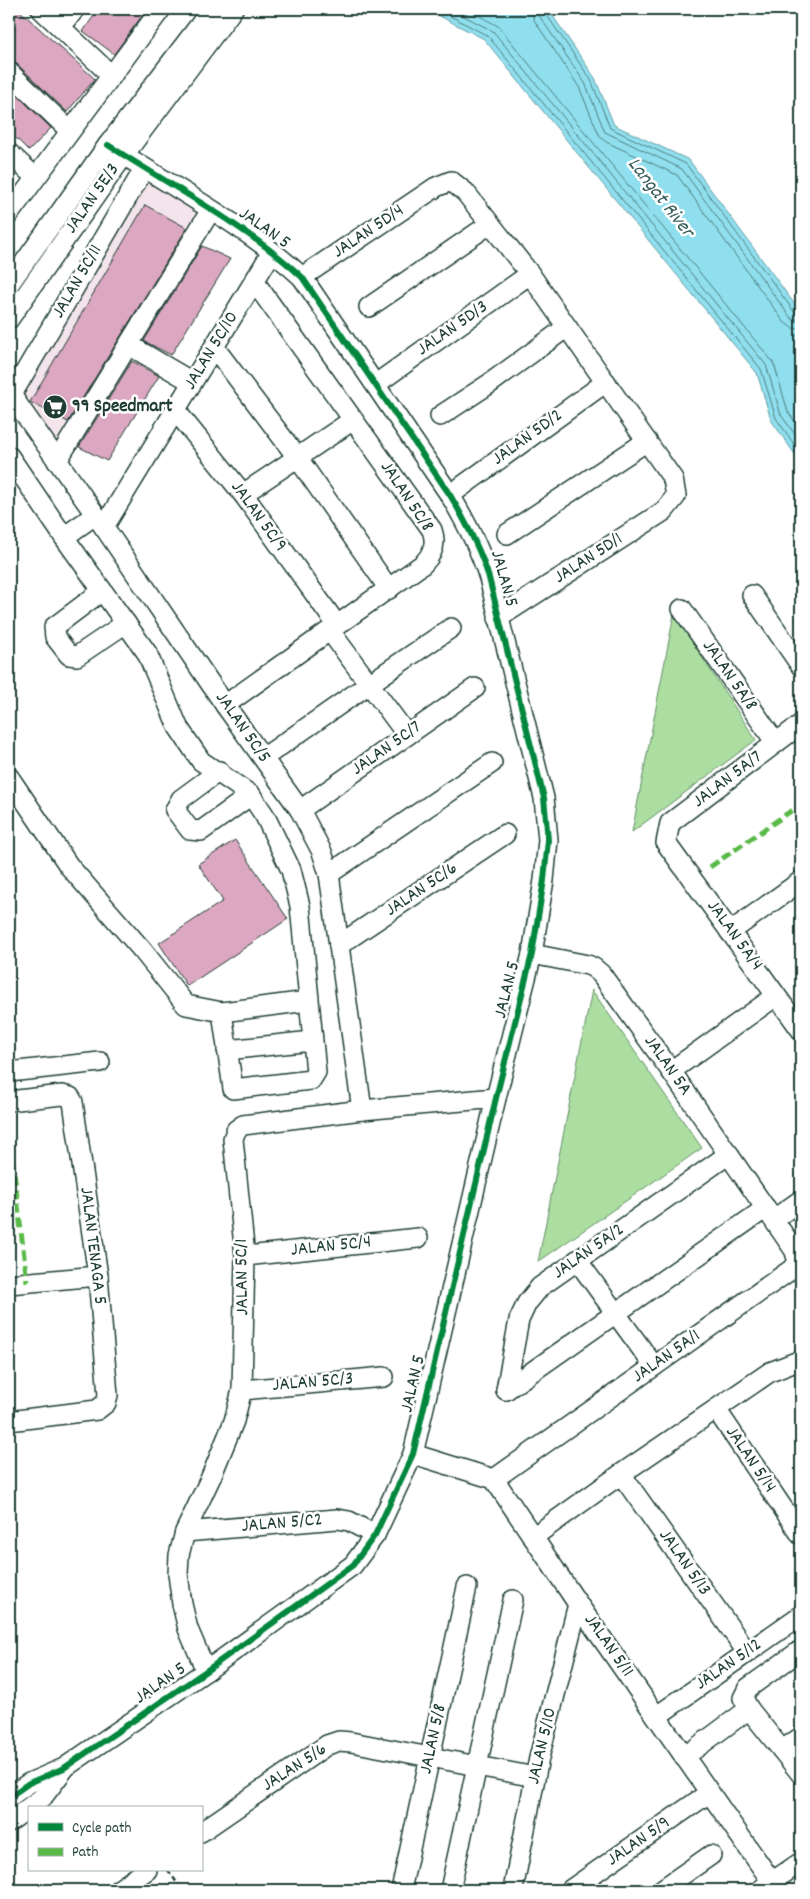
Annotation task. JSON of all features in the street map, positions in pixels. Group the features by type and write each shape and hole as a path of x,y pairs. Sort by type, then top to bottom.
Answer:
{"street":[{"path":"41,9 112,76"},
{"path":"61,27 74,9"},
{"path":"9,214 161,9"},
{"name":"JALAN 5E/3","path":"9,284 108,145 212,9"},
{"name":"JALAN 5E/3","path":"9,319 124,155 233,9"},
{"path":"9,72 70,130"},
{"name":"JALAN 5","path":"9,1797 28,1783 64,1768 206,1671 353,1565 375,1535 413,1454 496,1098 532,954 544,880 548,840 544,798 481,552 450,495 302,277 272,252 211,210 108,145"},
{"path":"9,153 35,178"},
{"name":"JALAN 5C/11","path":"10,394 144,169"},
{"name":"JALAN 5D/4","path":"302,277 436,187 451,181 465,192 490,224"},
{"path":"58,461 211,210"},
{"path":"369,307 490,224 530,274 647,441 507,534"},
{"name":"JALAN 5C/10","path":"99,521 176,410 272,252"},
{"name":"JALAN 5D/3","path":"376,384 530,274"},
{"name":"JALAN 5C/8","path":"225,705 423,564 430,557 434,549 435,539 432,530 254,281"},
{"path":"440,416 489,384 567,327"},
{"path":"129,345 192,382"},
{"path":"214,347 297,457 389,588"},
{"name":"JALAN 5D/2","path":"450,495 606,382"},
{"name":"JALAN 5C/5","path":"10,394 300,810 322,852 321,895 339,945 362,1110"},
{"name":"JALAN 5C/9","path":"176,410 243,494 334,628 369,684 407,735"},
{"path":"243,494 353,420"},
{"name":"JALAN 5D/1","path":"498,618 664,511 676,496 673,479 647,441"},
{"path":"9,456 147,653 178,727 201,761 219,771 251,795 265,816 291,870 321,895"},
{"path":"64,537 99,521"},
{"path":"102,591 54,627 55,637 69,655 77,656 126,623"},
{"path":"752,595 801,666"},
{"name":"JALAN 5A/8","path":"682,610 776,744"},
{"path":"263,758 451,628"},
{"name":"JALAN 5C/7","path":"300,810 475,688"},
{"name":"JALAN 5A/7","path":"666,843 670,822 801,724"},
{"path":"222,1012 233,1089 311,1080 316,1072 308,1001 321,895 492,763"},
{"path":"219,771 181,799 175,810 190,830 201,830 251,795"},
{"path":"9,777 69,866 143,951 186,1005 222,1012 308,1001"},
{"name":"JALAN 5C/6","path":"339,945 505,834"},
{"name":"JALAN 5A/4","path":"666,843 801,1030"},
{"path":"730,932 801,881"},
{"name":"JALAN 5A","path":"532,954 594,968 601,974 770,1213"},
{"path":"671,1071 776,996"},
{"path":"227,1050 312,1041"},
{"path":"9,1072 100,1062"},
{"name":"JALAN TENAGA 5","path":"9,1102 62,1095 70,1097 73,1102 98,1276 108,1395 106,1403 97,1410 9,1421"},
{"name":"JALAN 5C/1","path":"206,1671 188,1629 182,1604 178,1574 179,1555 185,1532 211,1477 234,1421 242,1390 245,1256 233,1139 236,1130 243,1125 362,1110 496,1098"},
{"name":"JALAN 5A/2","path":"616,1313 506,1390 519,1320 527,1303 540,1287 729,1154"},
{"path":"616,1313 770,1213 801,1200"},
{"name":"JALAN 5A/1","path":"494,1479 792,1270 797,1261 795,1251 770,1213"},
{"name":"JALAN 5C/4","path":"245,1256 418,1238"},
{"path":"577,1260 654,1366"},
{"path":"9,1284 98,1276"},
{"path":"533,1537 770,1372 801,1360"},
{"name":"JALAN 5C/3","path":"242,1390 384,1377"},
{"name":"JALAN 5/14","path":"716,1410 801,1535"},
{"path":"413,1454 494,1479"},
{"name":"JALAN 5/13","path":"621,1474 747,1652"},
{"name":"JALAN 5/11","path":"494,1479 709,1793 766,1886"},
{"name":"JALAN 5/C2","path":"185,1532 337,1519 349,1521 375,1535"},
{"name":"JALAN 5/8","path":"401,1890 466,1587"},
{"path":"450,1890 513,1600"},
{"name":"JALAN 5/10","path":"513,1890 535,1777 578,1604"},
{"name":"JALAN 5/12","path":"657,1716 801,1615"},
{"path":"801,1650 748,1688 744,1698 749,1709 801,1774"},
{"path":"684,1757 749,1709"},
{"path":"782,1750 801,1737"},
{"name":"JALAN 5/6","path":"202,1831 327,1746 339,1741 535,1777"},
{"name":"JALAN 5","path":"31,1806 42,1798 64,1768"},
{"name":"JALAN 5/9","path":"570,1890 709,1793"},
{"name":"JALAN 5","path":"9,1822 28,1808"},
{"path":"661,1890 711,1855"},
{"path":"766,1886 801,1862"},
{"path":"118,1890 143,1872"}],"path":[{"path":"169,1872 182,1890"}],"shaded area":[{"path":"147,177 205,214 60,450 21,393"}],"green space":[{"path":"674,614 756,740 632,832"},
{"path":"592,990 702,1148 538,1262"}],"water":[{"name":"Langat River","path":"426,9 548,9 595,78 614,125 689,160 801,313 801,463 771,420 757,373 484,39"}],"building":[{"path":"9,9 18,9 95,79 67,112 17,64 9,61"},
{"path":"99,9 147,9 114,54 83,31"},
{"path":"9,87 51,128 29,151 9,131"},
{"path":"145,205 187,228 68,422 30,402"},
{"path":"202,246 230,259 171,355 144,341"},
{"path":"132,361 159,376 107,461 79,447"},
{"path":"235,840 288,919 187,986 159,943 223,901 198,864"}],"marked path":[{"path":"710,867 801,804"},
{"path":"9,1129 27,1282"}],"cycle path":[{"path":"9,1797 29,1783 64,1768 206,1671 353,1565 375,1535 413,1454 496,1098 532,954 544,880 548,840 544,798 489,578 472,535 450,495 302,277 280,258 233,224 108,145"}],"place":[{"name":"99 Speedmart","path":"55,407"}]}
